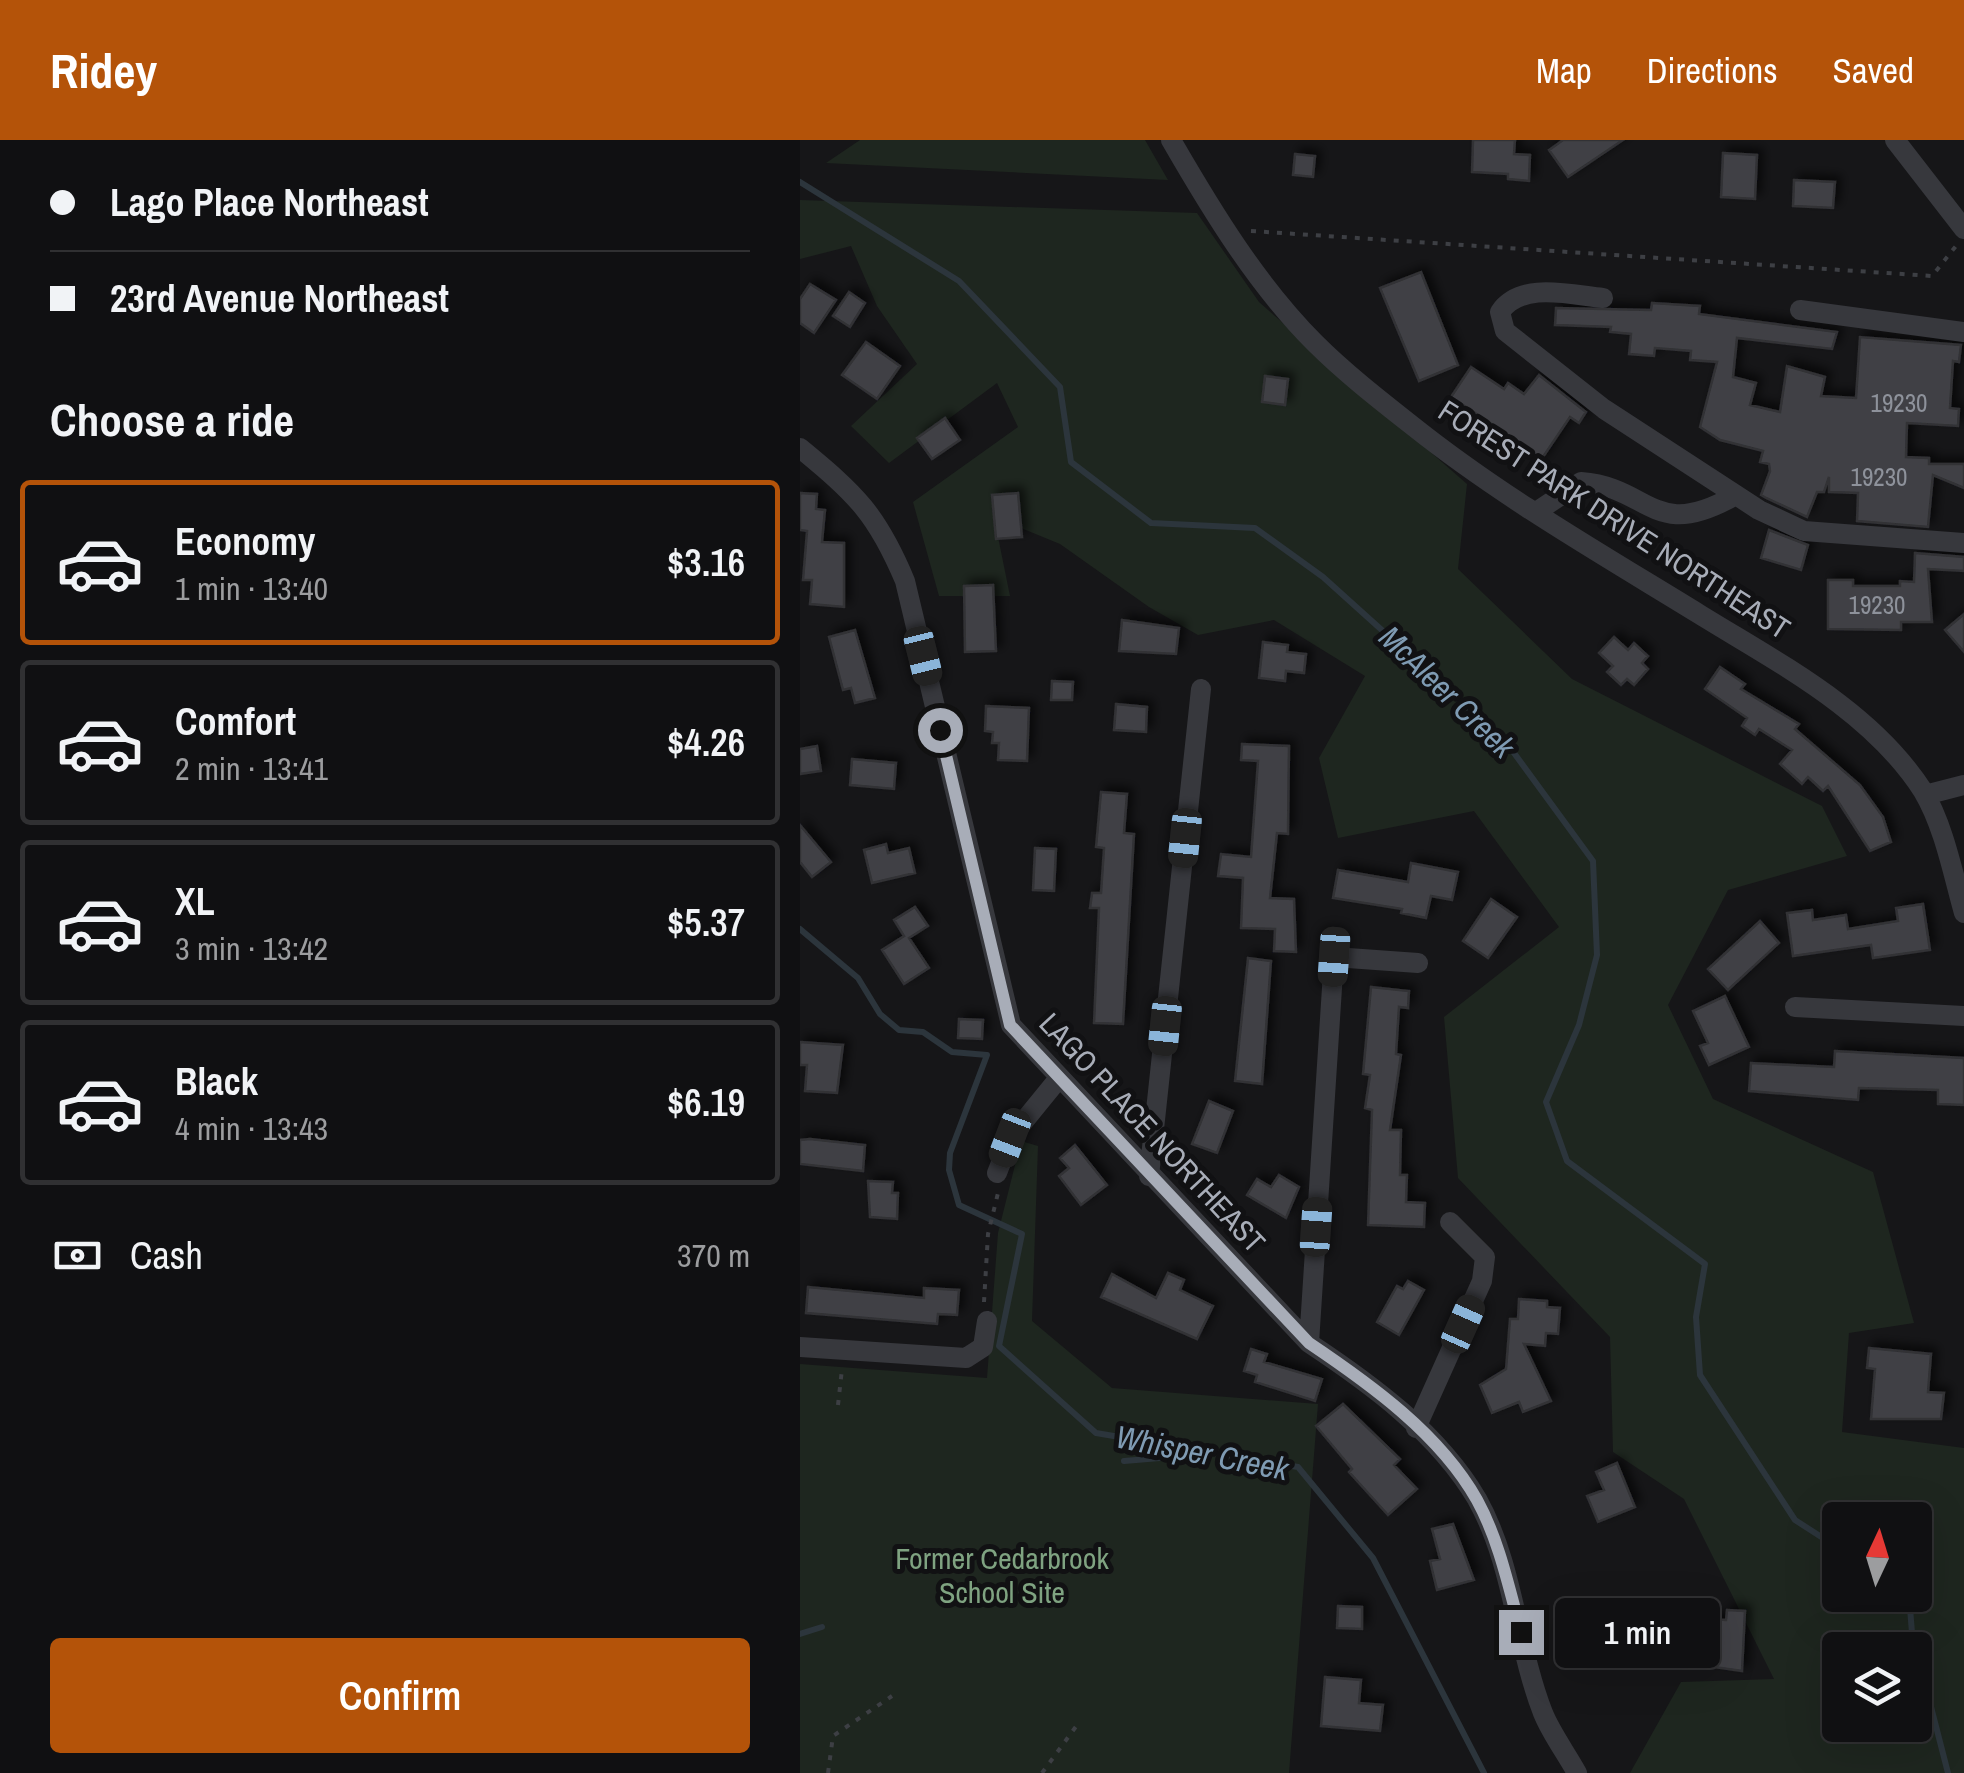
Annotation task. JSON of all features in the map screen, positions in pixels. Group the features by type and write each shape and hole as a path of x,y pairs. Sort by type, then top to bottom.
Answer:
{"street":[{"name":"FOREST PARK DRIVE NORTHEAST","path":"1171,140 1226,229 1316,344 1414,428 1536,512 1794,671 1852,715 1902,763 1925,795 1964,913"},
{"path":"1895,140 1964,232"},
{"path":"1603,298 1531,292 1507,302 1500,312 1505,331 1604,409 1734,496 1804,530 1964,543"},
{"path":"1800,310 1964,332"},
{"name":"LAGO PLACE NORTHEAST","path":"800,448 854,492 884,531 905,581 1010,1025 1309,1343 1366,1381 1416,1428 1477,1500 1504,1568 1543,1713 1577,1773"},
{"path":"1536,512 1581,482 1608,488 1654,512 1675,515 1703,514 1734,496"},
{"path":"1149,1176 1201,689"},
{"path":"1925,795 1964,786"},
{"path":"1309,1343 1334,957 1418,963"},
{"path":"1796,1007 1964,1016"},
{"path":"997,1174 1010,1138 1060,1078"},
{"path":"1416,1428 1482,1281 1485,1257 1450,1222"},
{"path":"800,1347 966,1358 983,1347 988,1321"}],"path":[{"path":"1226,229 1932,276 1964,232"},
{"path":"988,1321 983,1319 990,1226 996,1210"},
{"path":"838,1405 844,1350"},
{"path":"828,1773 833,1736 892,1696"},
{"path":"1042,1773 1080,1721"}],"green space":[{"path":"860,140 1145,140 1168,180 826,163"},
{"path":"800,200 1197,213 1259,302 1467,484 1458,569 1572,679 1822,806 1847,856 1728,890 1668,1005 1713,1099 1873,1172 1914,1323 1849,1333 1842,1432 1964,1448 1964,1773 1630,1773 1681,1682 1774,1679 1684,1499 1613,1452 1610,1337 1458,1178 1444,1017 1559,927 1474,811 1338,838 1319,758 1365,676 1274,620 1198,635 1149,607 1060,544 994,517 1010,596 939,596 913,502 1018,427 997,383 889,463 851,426 917,364 877,306 851,246 800,259"},
{"name":"Former Cedarbrook School Site","path":"1021,1141 1038,1146 1032,1321 1112,1388 1318,1404 1289,1773 800,1773 800,1364 987,1378 998,1233"}],"building":[{"path":"1473,140 1515,140 1514,154 1530,155 1529,181 1508,179 1508,174 1472,172"},
{"path":"1563,140 1623,140 1568,177 1549,150"},
{"path":"1723,153 1757,155 1755,199 1721,197"},
{"path":"1295,154 1315,156 1313,177 1293,175"},
{"path":"1794,180 1835,182 1833,208 1793,206"},
{"path":"1421,272 1458,365 1419,381 1380,288"},
{"path":"810,284 836,300 814,333 800,323 800,299"},
{"path":"849,292 865,303 850,327 833,316"},
{"path":"1652,303 1700,306 1699,314 1837,332 1832,349 1737,338 1733,377 1756,383 1750,405 1780,412 1787,366 1825,377 1821,396 1856,398 1860,337 1961,345 1959,362 1953,361 1950,408 1959,409 1958,426 1907,423 1906,457 1929,458 1929,464 1964,464 1964,488 1933,475 1928,527 1857,521 1858,493 1829,492 1829,477 1824,492 1817,492 1807,517 1766,498 1761,495 1770,471 1769,464 1760,462 1763,451 1720,440 1700,427 1717,362 1690,360 1691,351 1655,348 1654,356 1629,354 1631,334 1610,332 1611,327 1555,325 1556,308 1651,310"},
{"path":"866,342 900,366 877,399 842,375"},
{"path":"1471,367 1504,389 1508,383 1524,394 1539,375 1586,412 1579,423 1570,417 1539,463 1514,446 1517,441 1451,397"},
{"path":"1265,376 1288,379 1285,405 1262,402"},
{"path":"945,418 960,440 932,459 917,438"},
{"path":"800,493 817,494 816,509 825,510 822,542 844,543 844,607 810,604 812,580 803,580 807,531 800,530"},
{"path":"1018,493 1022,537 996,539 992,495"},
{"path":"1769,530 1808,545 1801,570 1761,558"},
{"path":"1915,553 1964,557 1964,571 1928,569 1932,622 1901,622 1901,630 1828,629 1828,580 1853,580 1853,586 1900,586 1900,581 1914,582"},
{"path":"993,585 996,651 965,652 964,586"},
{"path":"1964,614 1964,652 1945,630"},
{"path":"1122,620 1179,628 1176,654 1119,651"},
{"path":"855,630 875,698 855,703 851,688 843,690 829,637"},
{"path":"1614,637 1628,650 1634,643 1648,656 1642,663 1648,669 1634,685 1627,679 1621,685 1607,672 1613,666 1599,653"},
{"path":"1263,642 1288,645 1287,652 1306,654 1304,673 1286,671 1285,681 1259,678"},
{"path":"1720,667 1745,684 1741,689 1799,724 1795,729 1860,785 1883,817 1891,842 1870,851 1828,786 1823,791 1808,777 1802,784 1780,764 1792,750 1759,729 1755,735 1742,726 1747,718 1705,689"},
{"path":"1052,681 1073,682 1072,700 1051,700"},
{"path":"1116,704 1147,707 1146,732 1114,730"},
{"path":"986,706 1029,708 1027,761 998,760 999,743 992,743 993,732 985,731"},
{"path":"1242,744 1289,746 1288,834 1277,833 1270,898 1294,899 1296,952 1274,951 1275,929 1241,928 1243,878 1218,876 1221,854 1251,857 1258,761 1241,760"},
{"path":"817,746 821,771 800,774 800,749"},
{"path":"852,759 896,763 894,789 850,785"},
{"path":"1101,792 1127,794 1124,833 1134,834 1123,1024 1094,1023 1099,908 1090,908 1092,893 1101,893 1104,848 1096,847"},
{"path":"800,825 831,862 812,877 800,862"},
{"path":"886,844 888,853 909,848 915,873 872,883 864,850"},
{"path":"1035,848 1056,849 1054,891 1033,890"},
{"path":"1411,863 1458,872 1452,900 1431,896 1426,918 1401,913 1402,909 1333,898 1338,870 1408,882"},
{"path":"1491,899 1517,917 1488,958 1463,941"},
{"path":"1923,904 1930,950 1873,958 1871,945 1793,956 1787,913 1812,910 1813,920 1846,915 1848,929 1898,921 1896,908"},
{"path":"915,907 928,926 909,938 929,968 904,984 882,950 904,936 894,920"},
{"path":"1760,921 1779,943 1728,990 1708,969"},
{"path":"1248,958 1271,961 1262,1084 1235,1081"},
{"path":"1371,987 1409,991 1408,1008 1399,1007 1396,1054 1401,1055 1390,1130 1401,1130 1400,1175 1407,1175 1406,1202 1425,1203 1424,1227 1368,1225 1372,1110 1365,1108 1370,1075 1363,1074"},
{"path":"1725,996 1749,1047 1709,1065 1700,1046 1708,1043 1693,1011"},
{"path":"959,1019 983,1020 982,1039 958,1038"},
{"path":"800,1042 843,1045 837,1093 805,1091 807,1065 800,1065"},
{"path":"1835,1051 1964,1058 1964,1105 1938,1104 1938,1090 1859,1088 1858,1100 1749,1091 1751,1063 1834,1067"},
{"path":"1209,1101 1233,1111 1217,1153 1192,1144"},
{"path":"800,1140 865,1145 863,1171 800,1164"},
{"path":"1075,1145 1107,1185 1081,1205 1059,1176 1069,1168 1060,1158"},
{"path":"1279,1175 1299,1187 1286,1218 1247,1195 1257,1179 1271,1187"},
{"path":"868,1181 893,1182 892,1193 898,1193 897,1219 870,1217"},
{"path":"1168,1273 1184,1280 1180,1290 1213,1306 1197,1339 1101,1297 1112,1274 1156,1298"},
{"path":"1408,1281 1424,1290 1399,1335 1377,1322 1397,1286 1403,1289"},
{"path":"808,1287 924,1298 924,1288 959,1290 957,1315 938,1314 937,1324 806,1313"},
{"path":"1519,1299 1547,1301 1547,1307 1560,1308 1558,1334 1546,1333 1545,1346 1524,1344 1551,1401 1523,1412 1519,1402 1492,1413 1480,1385 1506,1369 1510,1319 1518,1319"},
{"path":"1869,1348 1931,1354 1928,1392 1944,1393 1941,1419 1871,1419 1875,1369 1867,1368"},
{"path":"1251,1349 1267,1354 1264,1362 1322,1379 1315,1401 1255,1382 1257,1375 1244,1371"},
{"path":"1343,1404 1400,1459 1394,1465 1417,1489 1388,1515 1349,1472 1352,1469 1316,1426"},
{"path":"1617,1463 1635,1507 1598,1522 1587,1496 1604,1490 1596,1472"},
{"path":"1453,1524 1474,1580 1437,1590 1430,1561 1440,1559 1432,1529"},
{"path":"1338,1606 1362,1607 1362,1629 1337,1628"},
{"path":"1727,1610 1745,1611 1742,1671 1686,1663 1689,1618 1726,1620"},
{"path":"1325,1677 1361,1680 1359,1703 1383,1705 1380,1731 1321,1726"}],"waterway":[{"name":"McAleer Creek","path":"800,182 959,281 1060,387 1071,462 1151,523 1255,528 1323,577 1506,742 1593,861 1597,955 1579,1025 1546,1102 1567,1161 1705,1264 1696,1317 1700,1375 1795,1520 1822,1537"},
{"name":"Whisper Creek","path":"800,929 858,978 880,1014 899,1030 923,1032 952,1052 987,1055 950,1153 949,1170 959,1205 1022,1234 999,1346 1096,1433 1298,1467 1373,1558 1484,1773"},
{"path":"1124,1461 1207,1454"},
{"name":"McAleer Creek","path":"1910,1612 1912,1633 1948,1773"},
{"path":"800,1634 822,1627"}],"route":[{"path":"940,730 1010,1025 1309,1343 1366,1381 1438,1450 1477,1500 1504,1568 1521,1632"}]}
